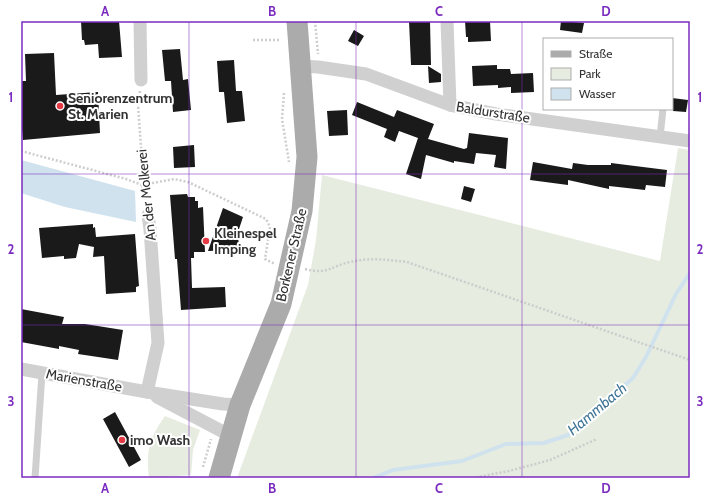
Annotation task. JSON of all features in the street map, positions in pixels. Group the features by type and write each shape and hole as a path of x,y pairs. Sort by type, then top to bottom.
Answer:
{"main road":[{"name":"Borkener Straße","path":"219,478 240,405 281,304 302,211 306,156 298,21"}],"street":[{"path":"140,21 141,80"},
{"path":"447,21 450,105"},
{"name":"Baldurstraße","path":"300,66 366,74 450,105 496,114 690,141"},
{"name":"An der Molkerei","path":"146,392 158,343 148,215"},
{"name":"Marienstraße","path":"21,369 146,392 223,404 240,405"},
{"name":"Marienstraße","path":"146,392 231,436"}],"lane":[{"path":"660,137 663,110"},
{"path":"35,478 42,373"}],"path":[{"path":"281,34 282,48"},
{"path":"253,40 282,40"},
{"name":"An der Molkerei","path":"141,80 138,105 141,147 146,171 142,185 148,215"},
{"path":"285,87 282,119 290,168"},
{"path":"21,151 126,179 142,185 174,179 180,180 266,219 270,227 265,259 277,264 278,260"},
{"path":"304,268 315,272 332,269 350,262 378,258 407,262 690,360"},
{"path":"472,478 509,471 550,460 597,439"}],"green space":[{"path":"678,148 690,150 690,478 237,478 308,285 316,240 322,175 660,261"},
{"path":"165,416 200,430 193,450 191,475 149,478 148,460 150,445 155,431"}],"water":[{"path":"21,160 135,191 136,222 65,207 21,193"}],"building":[{"path":"81,21 119,21 122,57 99,58 98,44 85,45 84,40 82,40"},
{"path":"409,21 430,21 431,65 411,65"},
{"path":"465,21 490,21 491,41 468,42 468,37 466,37"},
{"path":"561,21 584,23 582,33 560,30"},
{"path":"354,30 364,36 358,46 348,41"},
{"path":"180,49 183,80 188,79 191,110 173,112 171,81 165,81 162,50"},
{"name":"Seniorenzentrum St. Marien","path":"54,53 56,95 98,92 100,133 23,140 21,118 21,81 26,81 25,54"},
{"path":"234,60 236,91 242,91 245,121 227,123 224,92 219,92 217,61"},
{"path":"497,65 497,69 510,69 511,74 533,73 534,92 511,93 511,87 498,88 498,85 473,86 472,66"},
{"path":"428,66 441,74 441,82 429,83"},
{"path":"673,98 688,100 686,112 673,111"},
{"path":"357,102 394,117 397,110 434,124 428,139 464,149 467,148 469,133 508,138 506,169 494,167 496,155 476,153 474,164 454,161 454,163 426,155 421,179 406,174 418,138 399,131 395,142 384,137 387,129 352,115"},
{"path":"347,110 348,135 329,136 327,111"},
{"path":"194,145 195,167 174,168 173,147"},
{"path":"533,162 572,169 573,163 588,165 611,165 611,163 667,170 665,187 646,185 645,190 609,186 609,189 568,180 568,185 530,180"},
{"path":"464,186 475,189 471,202 461,199"},
{"path":"187,194 188,197 195,197 195,201 198,201 198,208 203,207 205,252 194,252 194,258 191,258 192,288 225,287 226,307 181,310 170,195"},
{"path":"223,208 243,217 238,232 239,250 208,251"},
{"path":"93,224 93,228 95,227 96,237 135,234 139,286 136,287 136,292 106,294 104,256 93,257 94,247 79,244 76,258 64,259 64,256 42,258 39,228"},
{"path":"21,309 64,317 62,324 85,324 123,330 118,360 78,354 79,350 59,346 59,349 21,342"},
{"name":"imo Wash","path":"115,412 141,460 129,467 103,419"}],"waterway":[{"name":"Hammbach","path":"373,478 393,470 462,461 506,444 544,443 568,435 633,378 646,357 676,294 690,273"}],"place":[{"name":"Seniorenzentrum St. Marien","path":"60,106"},
{"name":"Kleinespel Imping","path":"206,241"},
{"name":"imo Wash","path":"122,440"}]}
